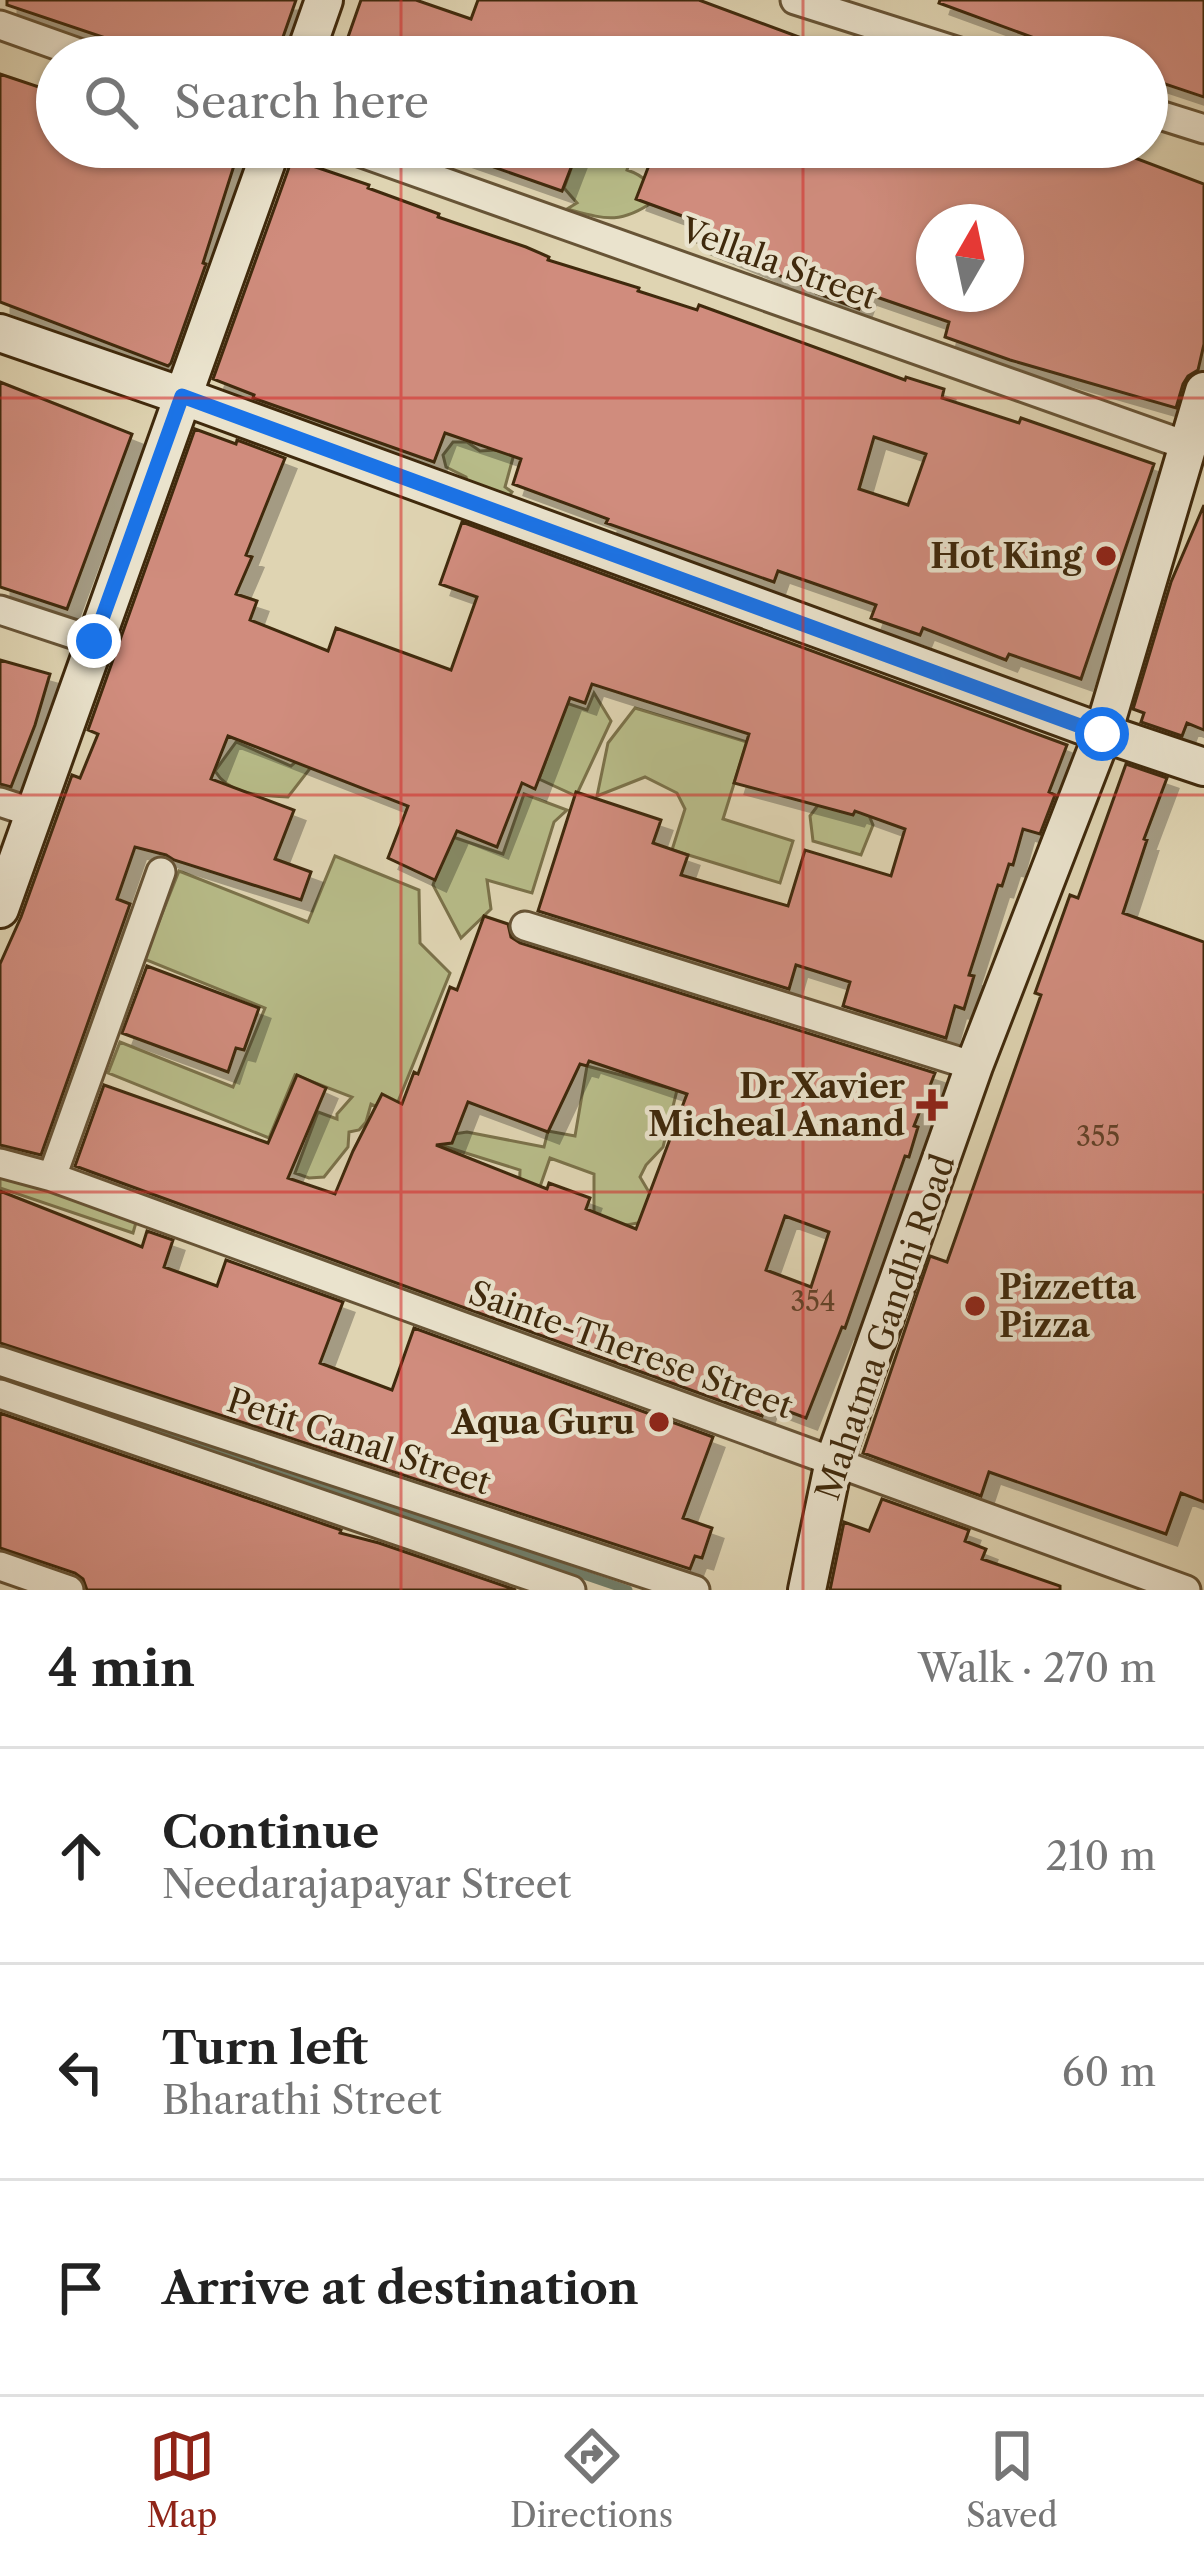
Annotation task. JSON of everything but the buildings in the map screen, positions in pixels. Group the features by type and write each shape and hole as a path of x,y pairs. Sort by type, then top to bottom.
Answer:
{"street":[{"path":"311,36 324,0"},
{"path":"795,0 909,36"},
{"path":"0,25 36,38"},
{"path":"1168,118 1204,129"},
{"path":"0,909 16,807 94,641 264,168"},
{"name":"Vellala Street","path":"408,168 1195,434"},
{"path":"0,333 1204,767"},
{"name":"Mahatma Gandhi Road","path":"807,1590 834,1461 974,1066 1102,734 1195,434 1204,391"},
{"path":"0,610 94,641"},
{"path":"52,1178 161,872"},
{"path":"525,926 974,1066"},
{"name":"Sainte-Therese Street","path":"0,1163 1186,1590"},
{"name":"Petit Canal Street","path":"0,1361 695,1590"},
{"path":"0,1394 571,1590"},
{"path":"0,1566 69,1590"}],"green space":[{"path":"571,168 628,168 646,181 654,201 612,218 567,209 577,203 564,188"},
{"path":"510,439 514,454 505,487 512,492 508,498 469,487 466,477 446,467 443,455 453,442 467,442 480,451 495,450"},
{"path":"594,693 611,721 576,796 539,779 555,735 539,694 587,710"},
{"path":"635,708 747,742 723,819 793,841 780,883 672,850 685,809 677,793 645,777 597,796 608,743"},
{"path":"236,742 291,766 305,754 312,766 288,797 238,790 215,771"},
{"path":"859,791 873,825 861,855 813,841 810,816 827,793"},
{"path":"524,794 567,810 554,822 532,893 487,880 491,909 461,938 433,885 450,836 503,854"},
{"path":"335,856 419,890 420,943 450,973 393,1114 371,1104 366,1122 349,1132 348,1147 324,1177 309,1178 295,1173 318,1112 337,1119 352,1097 295,1075 269,1138 108,1073 120,1042 233,1087 265,1008 144,959 179,871 308,922"},
{"path":"587,1066 677,1090 663,1147 640,1177 653,1199 655,1220 594,1226 594,1174 550,1158 535,1201 519,1200 520,1170 421,1139 467,1132 544,1147 548,1131 575,1136"},
{"path":"0,1173 137,1219 133,1233 0,1188"}],"waterway":[{"path":"0,1377 628,1590"}],"place":[{"name":"Hot King","path":"1106,556"},
{"name":"Dr Xavier Micheal Anand","path":"932,1105"},
{"name":"Pizzetta Pizza","path":"975,1306"},
{"name":"Aqua Guru","path":"659,1422"}],"route":[{"path":"94,641 182,396 1102,734"}]}
